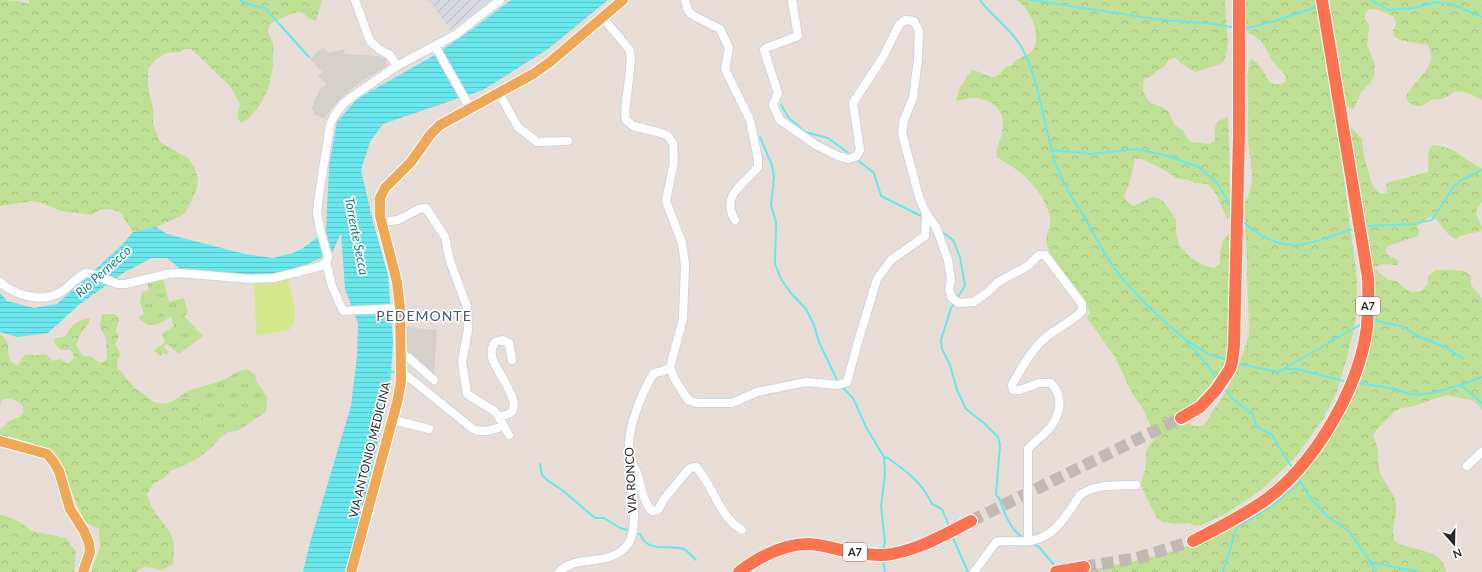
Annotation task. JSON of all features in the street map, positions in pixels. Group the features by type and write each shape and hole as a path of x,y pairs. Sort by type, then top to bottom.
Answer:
{"highway":[{"path":"1181,418 1200,407 1208,399 1224,378 1232,362 1234,346 1239,134 1239,0"},
{"name":"A7","path":"1193,541 1234,520 1267,498 1288,481 1306,461 1336,417 1350,386 1361,352 1366,328 1369,298 1368,278 1322,0"},
{"name":"A7","path":"739,572 758,558 770,552 798,545 819,546 870,555 900,552 935,539 971,521"},
{"path":"1056,572 1084,567"}],"main road":[{"name":"VIA ANTONIO MEDICINA","path":"351,572 393,420 401,382 397,282 382,222 380,198 385,188 411,162 430,135 440,125 468,105 499,93 533,74 550,62 623,0"},
{"path":"0,441 47,454 54,461 59,471 70,509 84,531 89,544 90,552 83,572"}],"street":[{"path":"355,0 370,41 380,50 390,54 397,66"},
{"path":"398,308 343,311 332,286 318,213 319,195 332,120 343,104 350,98 397,66 436,48 500,0"},
{"path":"685,0 688,11 694,16 720,29 728,48 725,68 750,120 758,159 758,167 734,193 729,203 735,220"},
{"path":"792,0 798,36 764,50 778,93 773,105 780,120 816,145 838,156 848,159 857,156 860,150 853,103 883,57 899,25 904,20 914,21 918,31 918,59 913,98 904,120 902,133 920,197 926,213 936,227 948,260 951,280 949,289 952,298 959,303 974,302 988,292 998,282 1028,266 1039,255 1045,255 1082,304 1082,311 1075,319 1042,341 1017,374 1012,385 1013,390 1020,390 1039,383 1051,383 1057,389 1061,399 1059,409 1051,428 1028,448 1028,541"},
{"path":"603,18 629,49 631,58 624,111 626,120 633,126 664,134 668,136 673,143 674,160 666,201 682,243 685,264 685,279 683,319 670,367 674,378 688,400 697,404 732,403 757,392 806,382 838,386 847,382 877,279 891,260 925,236 926,213"},
{"path":"436,48 468,105"},
{"path":"499,93 518,127 537,142 568,141"},
{"path":"382,222 398,220 419,209 426,208 445,237 450,261 467,307 468,330 462,362 467,394 494,411 509,435"},
{"path":"0,282 15,292 41,298 51,297 60,293 82,275 89,273 118,284 125,284 167,274 180,273 251,279 274,278 322,266 327,260"},
{"path":"498,416 508,415 512,412 514,402 492,357 492,350 495,342 502,340 509,343 512,360"},
{"path":"400,353 409,358 434,380"},
{"name":"VIA RONCO","path":"559,572 572,564 602,560 614,556 623,550 628,544 633,534 634,525 629,459 629,437 638,405 648,382 654,373 663,371 670,367"},
{"path":"401,370 473,429 483,432 504,426"},
{"path":"393,420 430,429"},
{"path":"1467,466 1482,452"},
{"path":"629,459 635,466 642,496 652,511 658,510 664,499 688,470 696,467 703,474 721,509 736,526 742,530"},
{"path":"974,572 996,542 1006,540 1028,541 1040,538 1052,532 1080,495 1086,491 1101,486 1136,485"}],"shaded area":[{"path":"428,0 490,0 451,30"},
{"path":"323,47 329,53 345,49 343,54 379,56 386,59 387,66 362,81 349,91 324,118 313,114 314,111 311,109 320,89 327,84 318,76 322,72 310,59"},
{"path":"406,327 437,330 434,376 410,364 407,351"}],"green space":[{"path":"0,0 18,1 29,4 29,0 322,0 316,21 297,12 270,25 268,32 273,42 273,67 269,86 256,110 242,123 237,118 240,104 230,86 191,49 166,53 155,60 148,69 148,86 153,109 153,125 160,142 188,158 194,167 198,178 197,188 189,207 183,215 156,227 133,232 120,212 110,209 100,210 91,215 61,211 42,203 32,201 0,206"},
{"path":"1016,0 1225,0 1228,40 1226,56 1223,63 1196,72 1180,63 1176,58 1169,59 1164,67 1158,70 1151,77 1144,79 1143,91 1150,103 1160,106 1169,112 1173,123 1183,131 1190,142 1210,144 1215,140 1215,127 1218,121 1228,117 1231,216 1227,219 1216,194 1208,184 1195,183 1189,180 1176,178 1166,171 1142,159 1135,159 1129,185 1124,197 1128,203 1134,206 1152,197 1159,198 1164,202 1176,219 1176,232 1179,245 1190,257 1201,264 1214,268 1220,264 1223,242 1228,235 1232,233 1228,354 1220,373 1207,391 1188,408 1175,414 1181,426 1189,423 1197,426 1203,425 1206,422 1224,395 1239,365 1249,334 1245,202 1249,195 1252,180 1248,142 1247,81 1251,59 1261,67 1273,84 1285,82 1286,76 1273,62 1260,40 1247,33 1245,0 1482,0 1482,100 1469,94 1458,92 1443,99 1432,100 1421,106 1409,103 1406,97 1425,72 1431,60 1431,53 1428,45 1400,40 1394,36 1393,30 1396,24 1394,17 1376,9 1370,9 1365,13 1365,20 1369,25 1367,45 1375,64 1374,77 1361,92 1354,109 1352,110 1349,107 1335,107 1357,280 1356,318 1347,358 1337,391 1323,419 1294,459 1261,490 1227,513 1202,525 1195,526 1189,523 1176,524 1163,522 1157,518 1145,495 1141,483 1145,470 1146,450 1156,437 1143,409 1132,393 1115,357 1087,318 1090,312 1087,306 1058,269 1050,253 1047,245 1047,234 1050,224 1049,212 1035,188 1026,178 1016,169 997,157 997,148 1002,133 1003,120 995,105 977,98 956,101 960,87 972,70 995,77 1006,67 1012,65 1016,60 1032,51 1036,38 1033,23 1026,9"},
{"path":"1350,126 1362,139 1363,153 1372,184 1378,192 1383,194 1387,193 1386,184 1390,182 1428,172 1428,154 1433,145 1452,150 1482,168 1482,202 1477,209 1476,214 1482,227 1481,231 1460,236 1456,239 1446,232 1435,218 1424,220 1417,227 1419,232 1418,236 1388,246 1385,250 1387,254 1399,261 1397,265 1383,264 1374,268 1388,280 1397,281 1403,287 1412,292 1421,291 1427,285 1428,276 1436,270 1464,271 1471,276 1471,285 1482,298 1482,411 1479,405 1471,400 1446,395 1411,407 1402,408 1394,412 1378,428 1373,436 1378,450 1380,472 1394,496 1396,510 1393,531 1395,542 1433,554 1444,564 1446,572 1081,572 1143,559 1183,548 1212,538 1242,522 1271,503 1295,481 1313,461 1331,436 1348,404 1364,361 1361,208"},
{"path":"163,278 169,302 184,298 188,313 184,316 203,336 179,354 171,348 172,347 166,344 164,347 169,352 166,355 163,353 160,356 154,351 165,342 162,334 174,326 171,317 159,324 152,325 139,319 139,317 144,314 140,302 142,292 149,290 147,281"},
{"path":"288,279 295,309 294,324 290,327 290,330 256,336 254,282"},
{"path":"102,314 113,314 119,316 116,332 119,336 115,344 121,355 118,359 117,367 135,388 154,402 166,404 177,399 189,398 199,405 206,428 214,437 213,446 200,457 172,470 164,478 153,484 147,495 151,506 171,534 174,545 173,564 162,570 144,567 136,572 91,572 100,548 99,529 85,522 56,456 45,449 30,443 14,438 0,436 0,429 9,421 20,416 23,412 23,408 20,403 13,399 2,400 0,405 0,334 7,342 11,361 17,365 25,355 43,354 48,356 52,361 60,359 68,364 74,358 73,353 70,350 61,350 55,344 54,339 66,336 70,328 75,323 90,318 89,323 81,333 76,345 83,356 92,357 101,363 105,361 107,357 106,339 100,327"},
{"path":"247,369 254,374 257,382 267,397 266,412 237,431 228,432 213,446 214,437 206,428 199,405 189,398 177,399 187,392"},
{"path":"0,515 18,521 32,531 66,538 76,552 74,572 0,572"}],"water":[{"path":"511,0 608,0 548,49 483,90 383,124 370,142 361,170 373,222 388,275 393,342 390,387 371,473 351,555 345,572 303,572 309,546 351,406 357,356 358,323 345,289 341,233 333,251 317,260 295,269 269,274 251,275 179,268 167,258 152,258 125,272 80,304 48,333 17,337 0,332 0,293 7,301 34,308 57,304 120,247 133,232 156,227 167,234 245,254 273,258 293,253 303,248 326,231 329,167 337,122 357,99 433,56"}],"waterway":[{"path":"239,0 253,6 264,7 309,57"},
{"path":"980,0 1013,35 1022,48 1034,76 1056,164 1069,192 1100,246 1118,273 1159,317 1187,341 1188,345 1195,350 1216,377"},
{"path":"1030,0 1162,20 1215,24 1231,27"},
{"path":"1371,0 1389,10 1413,8 1437,2 1454,5 1482,17"},
{"path":"1243,29 1272,22 1316,7"},
{"path":"781,105 789,118 805,132 828,138 851,155"},
{"path":"760,137 772,165 774,177 771,205 776,222 775,264 781,279 790,292 806,309 814,325 819,342 838,382"},
{"path":"1052,150 1091,154 1137,149 1168,156 1199,167 1217,183 1231,207"},
{"path":"856,159 874,173 881,196 923,217"},
{"path":"1365,226 1414,224 1432,220 1454,186 1462,180 1482,170"},
{"path":"1242,221 1257,233 1281,244 1290,245 1315,242 1353,229"},
{"path":"941,231 953,240 960,257 965,286 957,298"},
{"path":"955,302 951,308 941,340 942,349 950,365 957,390 966,409 984,423 998,437 1000,445 996,495 999,498 1011,526 1024,538"},
{"path":"1372,320 1401,326 1418,336 1445,347 1464,359"},
{"path":"1240,364 1278,372 1360,325"},
{"path":"1187,341 1210,355 1225,359"},
{"path":"1285,369 1296,369 1344,381"},
{"path":"389,372 395,372"},
{"path":"1359,383 1395,389 1410,394 1426,394 1482,377"},
{"path":"1461,385 1482,403"},
{"path":"841,386 853,398 866,427 884,457 885,475 881,506 885,542 883,550"},
{"path":"1225,389 1233,399 1253,415 1257,427 1272,435 1291,466"},
{"path":"884,457 888,458 902,468 919,483 932,504 942,509 948,524"},
{"path":"540,464 542,475 547,480 562,490 595,518 604,518 620,528 631,531"},
{"path":"1299,479 1309,496 1328,517 1350,532 1377,572"},
{"path":"1223,572 1237,527 1270,508 1301,482"},
{"path":"635,533 640,534 648,544 653,546 684,549 696,560"},
{"path":"953,538 968,572"},
{"path":"1033,544 1039,547 1054,565"},
{"path":"883,560 885,572"},
{"path":"1370,562 1419,572"}],"tunnel":[{"path":"971,521 1181,418"},
{"path":"1084,567 1137,558 1193,541"}],"district":[{"name":"PEDEMONTE","path":"424,316"}],"water label":[{"name":"Torrente Secca","path":"357,236"},
{"name":"Rio Pernecco","path":"103,271"}]}
